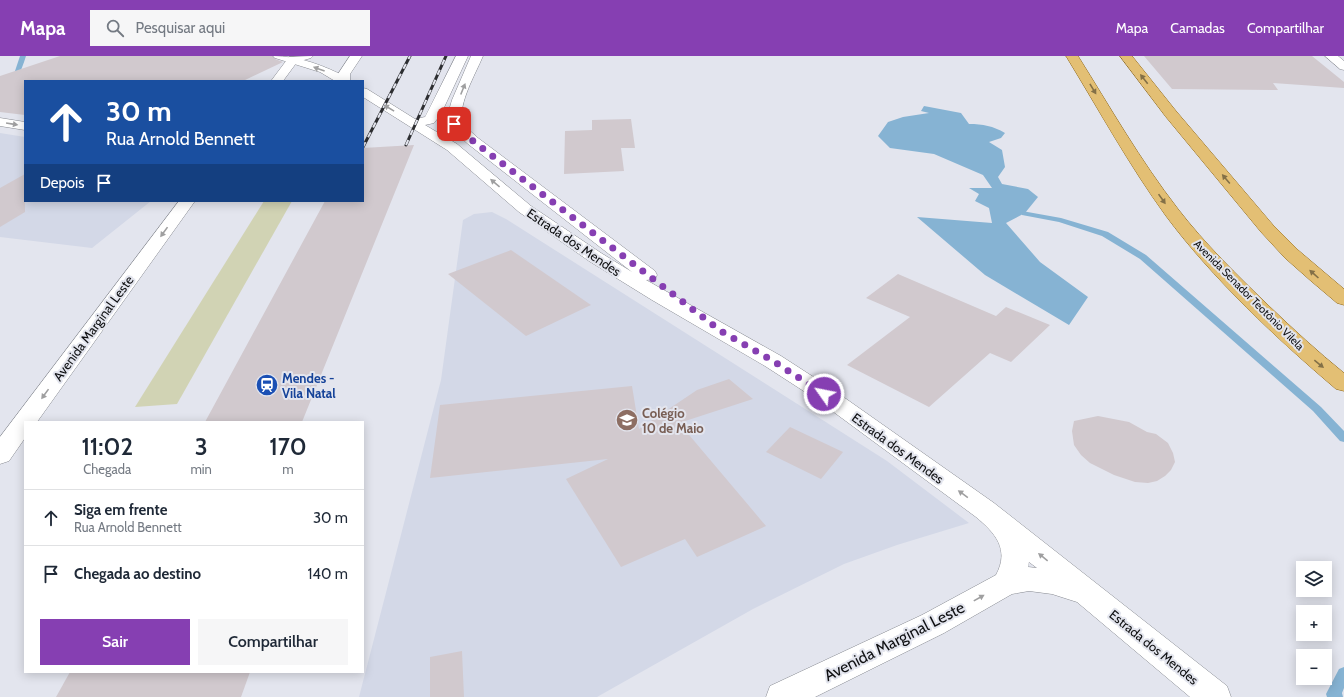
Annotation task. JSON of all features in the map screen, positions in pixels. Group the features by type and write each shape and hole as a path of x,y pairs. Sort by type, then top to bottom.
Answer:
{"main road":[{"name":"Avenida Senador Teotônio Vilela","path":"1072,56 1129,151 1170,211 1196,243 1230,279 1309,356 1344,384"},
{"path":"1126,56 1171,114 1246,202 1257,218 1313,274 1344,299"}],"street":[{"path":"279,56 324,70 342,80"},
{"path":"278,80 293,60 307,56"},
{"path":"344,80 344,74 356,56"},
{"path":"413,123 429,120 434,114 462,56"},
{"path":"477,56 454,114 454,124 458,129 721,331"},
{"path":"1331,56 1344,67"},
{"name":"Estrada dos Mendes","path":"364,93 452,147 525,208 594,257 773,361 824,394 994,518 1215,697"},
{"path":"0,122 24,126"},
{"name":"Avenida Marginal Leste","path":"25,421 186,202"},
{"name":"Avenida Marginal Leste","path":"0,455 24,422"},
{"path":"994,518 1010,535 1016,556 1015,568 1006,583"},
{"path":"1006,583 1029,579 1052,582 1073,589 1095,599"},
{"name":"Avenida Marginal Leste","path":"782,697 933,624 1006,583"}],"shaded area":[{"path":"0,133 24,137 24,202 150,202 92,248 0,237"},
{"name":"Colégio 10 de Maio","path":"492,212 506,219 887,461 969,523 897,545 844,564 753,609 597,697 359,697 441,380 463,220 474,214"}],"green space":[{"path":"263,202 291,202 177,404 135,407"}],"water":[{"path":"924,106 961,113 969,124 988,126 1005,133 1001,138 989,142 1002,150 1005,167 998,177 1002,184 1028,189 1038,197 1025,213 1006,223 1040,262 1088,297 1069,325 985,275 917,217 992,223 989,208 975,201 979,194 969,188 992,188 983,175 934,154 890,148 878,136 888,122 903,117 929,113 921,111"}],"building":[{"path":"60,56 272,56 283,62 245,80 24,80 24,115 0,112 0,76"},
{"path":"1144,56 1312,56 1344,82 1344,88 1273,83 1278,90 1172,89"},
{"path":"631,119 635,148 621,148 624,171 564,174 565,131 592,130 592,120"},
{"path":"414,145 302,421 206,421 324,202 364,202 364,148"},
{"path":"24,175 25,212 0,227 0,188"},
{"path":"511,250 591,305 526,336 448,274"},
{"path":"898,274 996,316 1006,307 1050,325 1011,362 990,353 929,407 847,365 910,317 866,298"},
{"path":"729,379 753,399 679,423 766,526 697,557 685,539 621,567 566,479 608,459 430,478 440,405 632,386 639,429 697,390"},
{"path":"1098,416 1129,422 1147,432 1156,434 1168,443 1173,453 1175,462 1171,470 1157,481 1148,483 1135,482 1114,475 1090,463 1081,455 1074,445 1072,431 1074,421"},
{"path":"790,427 843,452 821,479 766,452"},
{"path":"462,651 464,697 430,697 430,657"},
{"path":"69,673 250,673 241,697 56,697"}],"waterway":[{"path":"0,100 14,79 23,56"},
{"path":"1025,213 1061,220 1105,234 1143,257 1317,409 1344,438"},
{"path":"1336,697 1333,694 1344,674"}],"railway":[{"path":"364,145 410,56"},
{"path":"406,145 446,56"}],"place":[{"name":"Mendes - Vila Natal","path":"267,385"},
{"name":"Colégio 10 de Maio","path":"627,420"}],"route":[{"path":"454,124 473,141 721,331 773,361 824,394"}]}
